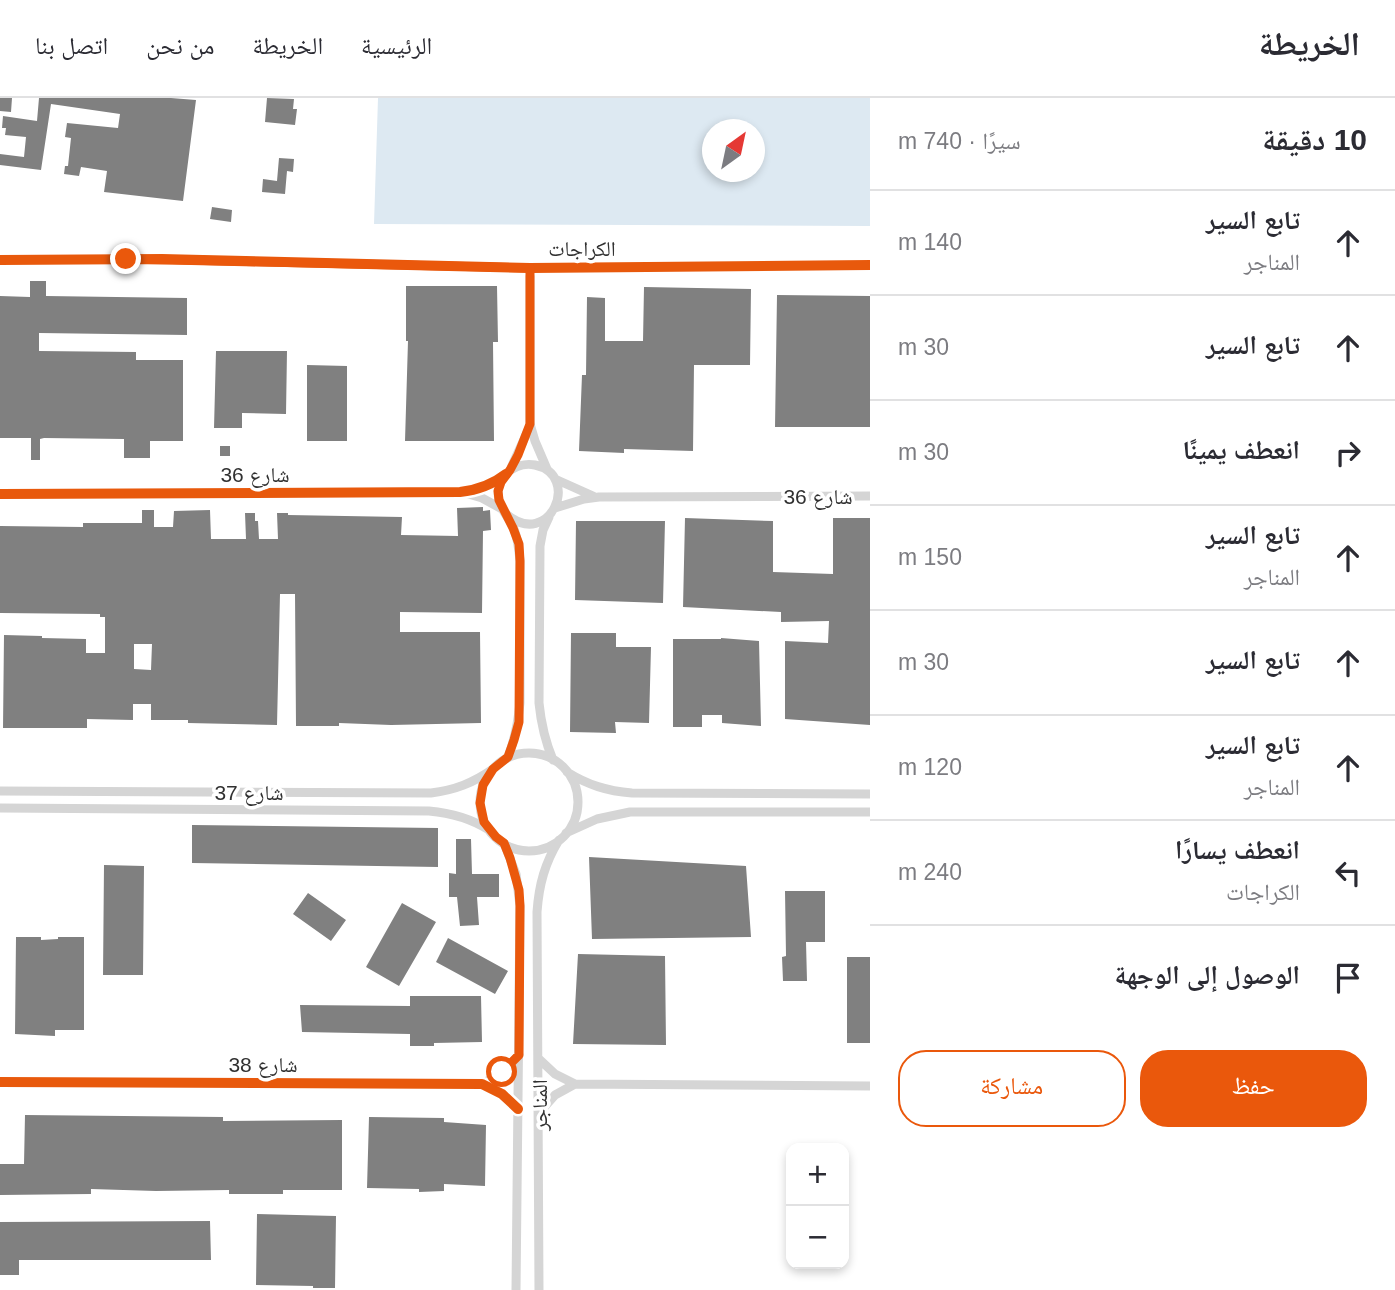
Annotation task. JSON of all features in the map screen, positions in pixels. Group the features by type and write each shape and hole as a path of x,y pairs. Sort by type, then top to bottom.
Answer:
{"street":[{"name":"الكراجات","path":"0,260 162,259 530,268 870,265"},
{"path":"530,268 530,424 541,457 558,489 558,499 543,530 540,545 539,703 545,741 553,760"},
{"path":"508,757 519,722 520,561 519,544 499,500 498,491 522,447 530,424"},
{"path":"508,472 520,465 530,464 540,466 552,476"},
{"name":"شارع 36","path":"0,494 460,492 489,485 508,472"},
{"name":"شارع 36","path":"552,476 583,493 598,497"},
{"name":"شارع 36","path":"460,492 482,498 504,511"},
{"name":"شارع 36","path":"552,512 584,499 598,497 870,496"},
{"path":"504,511 522,524 541,521 552,512"},
{"path":"870,794 615,792 582,781 553,760 535,753 508,757 487,776 480,794 481,813 489,830 504,843 522,850 542,849 597,819 630,811 870,812"},
{"name":"شارع 37","path":"0,790 431,793 464,787 493,769"},
{"path":"563,836 571,825 577,807 576,789 567,772"},
{"name":"شارع 37","path":"0,808 429,811 461,816 489,830"},
{"name":"المناجر","path":"539,1290 538,892 550,856 563,836"},
{"name":"المناجر","path":"504,843 516,874 520,906 516,1290"},
{"path":"482,1084 502,1072 519,1055"},
{"path":"539,1059 555,1074 575,1084 870,1086"},
{"name":"شارع 38","path":"0,1082 482,1084"},
{"path":"482,1084 502,1094 518,1109"},
{"path":"539,1113 555,1095 575,1084"}],"shaded area":[{"path":"378,98 870,98 870,226 374,224"}],"building":[{"path":"0,98 12,98 11,112 0,111"},
{"path":"39,98 196,100 183,201 104,192 107,171 81,167 79,176 64,174 65,166 68,166 71,138 65,137 67,123 118,128 120,114 51,104 41,170 0,165 0,154 24,157 26,137 5,135 6,128 2,128 3,116 37,121"},
{"path":"267,98 294,99 293,109 297,109 295,125 265,122"},
{"path":"279,158 294,159 293,172 287,171 285,194 262,192 263,179 277,181"},
{"path":"212,207 232,210 231,222 210,219"},
{"path":"30,281 46,281 46,296 187,298 187,335 39,333 39,351 136,352 136,360 183,360 183,441 150,441 150,458 124,458 124,439 44,438 40,439 40,460 31,460 31,438 0,438 0,296 30,297"},
{"path":"406,286 497,286 498,342 493,342 494,441 405,441 408,341"},
{"path":"644,287 751,289 750,365 694,365 693,451 579,451 582,375 586,375 587,297 605,298 605,341 643,341"},
{"path":"777,295 870,296 870,427 775,427"},
{"path":"216,351 287,351 286,414 242,413 242,428 214,428"},
{"path":"307,365 347,366 347,441 307,441"},
{"path":"220,446 230,446 230,456 220,456"},
{"path":"483,507 483,511 490,510 491,530 483,531 482,613 400,612 400,632 480,632 481,723 339,723 339,726 296,726 295,594 280,594 277,725 151,720 151,704 133,704 133,720 87,719 87,728 3,728 4,635 86,639 86,653 105,653 105,617 100,617 100,614 0,613 0,526 83,527 83,523 142,523 142,510 154,510 154,527 173,527 174,511 210,510 211,539 246,539 245,513 255,513 259,539 278,539 277,513 402,517 401,535 458,536 457,508","holes":["134,644 152,644 151,670 134,669"]},
{"path":"685,518 773,521 773,572 833,574 833,518 870,518 870,725 785,719 785,641 828,643 829,621 781,622 781,612 683,607"},
{"path":"576,521 665,521 663,603 575,600"},
{"path":"571,633 616,633 616,647 651,647 649,723 615,722 616,733 570,732"},
{"path":"721,638 759,641 761,726 722,723 722,715 702,715 702,727 673,727 673,639"},
{"path":"192,825 438,828 438,867 192,863"},
{"path":"456,839 471,839 472,874 499,874 499,897 477,897 479,925 460,926 457,897 449,897 449,873 456,874"},
{"path":"589,857 746,866 751,937 592,939"},
{"path":"104,865 144,866 143,975 103,975"},
{"path":"785,891 825,891 825,942 806,942 807,981 783,981 782,957 786,956"},
{"path":"308,893 346,920 331,941 293,914"},
{"path":"402,903 436,922 399,986 366,967"},
{"path":"16,937 41,937 41,940 84,937 84,1030 55,1030 55,1036 15,1034"},
{"path":"448,938 508,971 495,994 436,962"},
{"path":"578,954 665,956 666,1045 573,1044"},
{"path":"847,957 870,957 870,1043 847,1043"},
{"path":"410,996 481,996 482,1042 410,1046 410,1034 302,1032 300,1005 410,1006"},
{"path":"25,1115 223,1117 223,1121 342,1120 342,1190 229,1194 229,1190 91,1189 91,1194 0,1195 0,1164 24,1164"},
{"path":"369,1117 444,1118 444,1122 486,1125 485,1186 444,1184 444,1191 419,1192 419,1189 367,1188"},
{"path":"257,1214 336,1216 335,1288 256,1285"},
{"path":"210,1221 211,1260 19,1260 19,1275 0,1275 0,1222"}],"cycle path":[{"path":"0,260 162,259 530,268 870,265"},
{"path":"0,494 460,492 485,486 506,474"},
{"path":"0,1082 482,1084 502,1094 518,1109"}],"route":[{"path":"126,259 530,268 530,424 518,455 498,491 502,509 519,544 519,722 508,757 487,776 480,794 484,822 504,843 519,890 519,1055 502,1072"}]}
